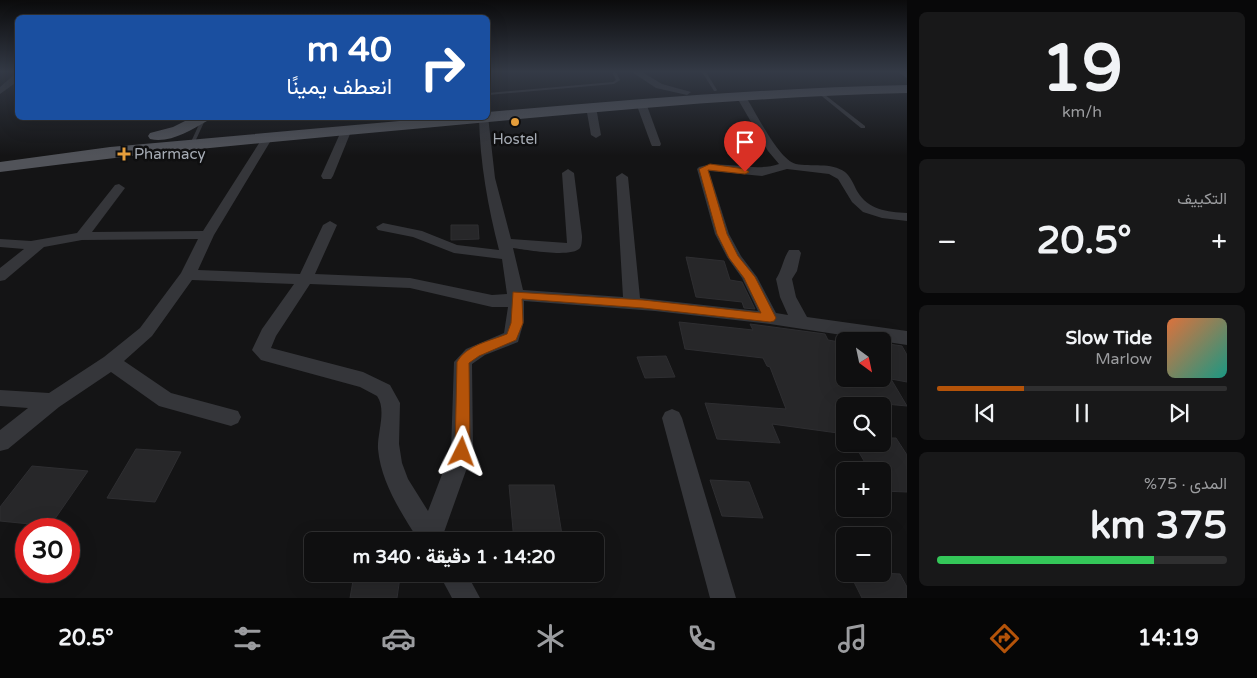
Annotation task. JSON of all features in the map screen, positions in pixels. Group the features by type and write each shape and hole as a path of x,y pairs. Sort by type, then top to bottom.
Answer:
{"main road":[{"path":"490,108 581,100"},
{"path":"490,117 591,107 620,100"},
{"path":"0,167 194,139 366,120"},
{"path":"0,158 139,140 210,121 261,133 347,129 454,120"},
{"path":"139,140 194,139"}],"street":[{"path":"649,100 656,144"},
{"path":"743,100 774,151 786,165"},
{"path":"591,107 596,135"},
{"path":"433,532 462,452 463,362 467,356 474,352 512,337 517,323 517,295 487,164 484,120"},
{"path":"327,176 347,129"},
{"path":"0,442 52,401 111,362 146,332 188,275 206,235 261,133"},
{"path":"770,318 749,277 734,258 722,234 703,169 710,167 762,172 786,165 835,172 846,180 857,202 865,209 874,213 907,217"},
{"path":"383,227 417,234 454,249 564,249 574,246 575,236 568,172"},
{"path":"622,178 632,303"},
{"path":"82,236 119,188"},
{"path":"330,225 305,280 268,334 261,346 261,350 267,355 363,380 385,391 390,407 388,438 392,466 404,494 427,532"},
{"path":"0,243 22,246 82,236 206,235"},
{"path":"0,276 39,244"},
{"path":"794,253 789,271 784,279 784,285 787,296 802,324"},
{"path":"188,275 305,280 339,279 422,284 492,301 508,301 517,295 632,303 770,318 907,338"},
{"path":"111,362 166,400 231,416"},
{"path":"0,398 52,401"},
{"path":"672,418 723,598"},
{"path":"457,582 467,598"}],"lane":[{"path":"830,100 863,127"},
{"path":"194,139 210,121"}],"building":[{"path":"451,225 478,225 479,239 451,240"},
{"path":"686,257 724,261 730,280 742,282 755,309 744,308 742,302 696,297"},
{"path":"679,322 753,330 750,324 825,334 828,340 836,341 836,388 891,388 891,379 907,406 891,405 891,397 836,397 836,433 772,424 780,443 717,439 705,403 786,409 770,367 767,366 763,358 685,349"},
{"path":"891,344 902,346 907,355 907,382 891,379"},
{"path":"666,356 675,377 645,378 637,357"},
{"path":"891,438 896,438 907,455 907,492 891,491 891,462 865,462 859,452 891,452"},
{"path":"136,449 181,452 155,502 107,498"},
{"path":"32,466 88,471 56,518 15,518 15,522 0,521 0,507"},
{"path":"710,480 749,482 763,518 722,516"},
{"path":"509,485 554,485 562,532 513,532"},
{"path":"891,574 900,574 907,587 907,598 862,598 854,582 891,582"},
{"path":"353,582 399,582 397,598 350,598"}],"place":[{"name":"Hostel","path":"515,122"},
{"name":"Pharmacy","path":"124,154"}],"route":[{"path":"462,452 464,431 463,362 467,356 474,352 489,348 512,337 517,323 517,295 643,304 770,318 749,277 734,258 722,234 716,220 703,169 705,167 719,167 745,172"}]}
